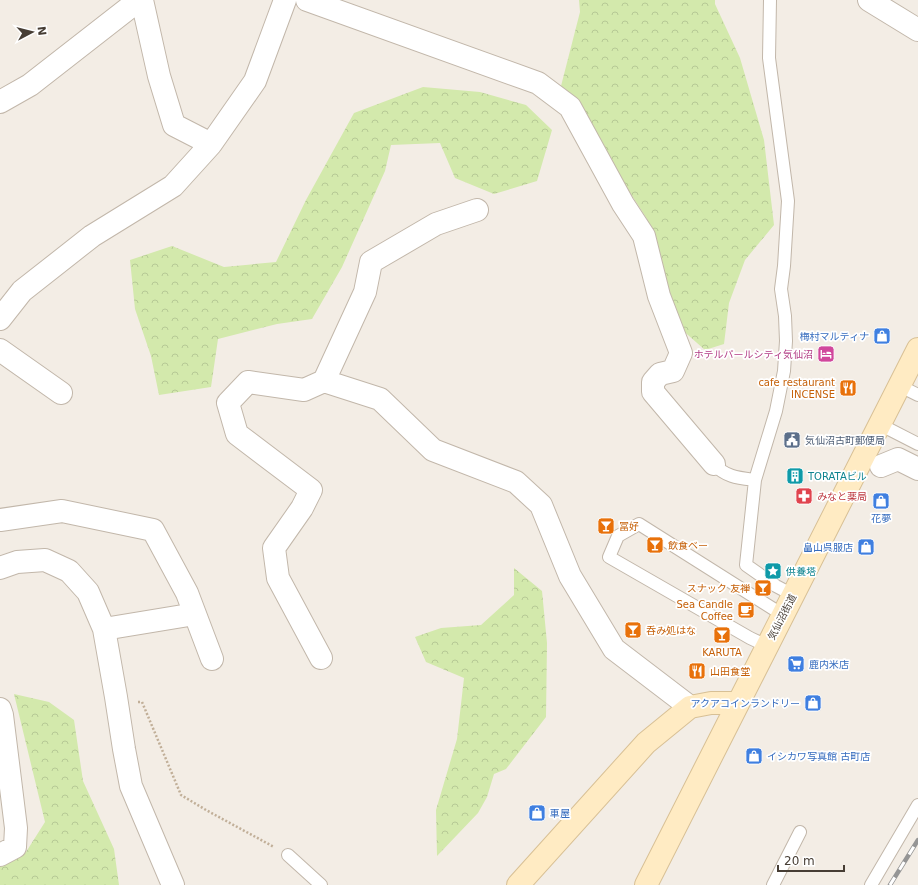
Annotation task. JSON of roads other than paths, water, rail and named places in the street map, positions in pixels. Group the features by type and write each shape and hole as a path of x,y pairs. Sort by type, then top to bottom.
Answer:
{"street":[{"path":"0,102 30,86 141,0 159,76 174,125 212,144"},
{"path":"869,0 918,30"},
{"path":"0,319 22,291 92,236 173,186 212,144 255,81 296,1 538,83 570,107 623,204 644,236 659,296 681,353 673,371 660,374 653,382 653,392 714,464"},
{"path":"321,658 278,578 274,548 302,508 311,490 237,434 228,403 248,382 304,390 324,381 365,292 371,262 436,224 477,210"},
{"name":"気仙沼街道","path":"646,885 879,424 909,390 918,349"},
{"path":"0,350 61,394"},
{"path":"324,381 380,399 433,450 516,482 542,505 570,576 614,649 690,707"},
{"path":"881,466 898,459 918,469"},
{"path":"0,520 62,511 153,530 187,593 212,659"},
{"path":"0,568 17,562 45,560 69,571 88,592 104,629 131,786 173,885"},
{"path":"104,629 195,614"},
{"path":"518,885 646,743 690,707 711,703 738,703"},
{"path":"0,709 16,828 16,847 0,855"}],"lane":[{"path":"770,0 769,58 788,201 781,289 785,316 786,341 784,371 776,411 755,480 746,565 776,586 793,595"},
{"path":"879,424 918,444"},
{"path":"714,464 719,469 731,476 755,480"},
{"path":"767,646 610,557 618,536 639,524 783,615"},
{"path":"871,885 918,805"},
{"path":"773,885 800,832"},
{"path":"288,855 321,885"}],"railway":[{"path":"890,885 918,840"}],"place":[{"name":"梅村マルティナ","path":"882,336"},
{"name":"ホテルパールシティ気仙沼","path":"826,354"},
{"name":"cafe restaurant INCENSE","path":"848,388"},
{"name":"気仙沼古町郵便局","path":"792,440"},
{"name":"TORATAビル","path":"795,476"},
{"name":"みなと薬局","path":"804,496"},
{"name":"花夢","path":"881,501"},
{"name":"冨好","path":"606,526"},
{"name":"飲食ベー","path":"655,545"},
{"name":"畠山呉服店","path":"866,547"},
{"name":"供養塔","path":"773,571"},
{"name":"スナック 友禅","path":"763,588"},
{"name":"Sea Candle Coffee","path":"746,610"},
{"name":"呑み処はな","path":"633,630"},
{"name":"KARUTA","path":"722,635"},
{"name":"鹿内米店","path":"796,664"},
{"name":"山田食堂","path":"697,671"},
{"name":"アクアコインランドリー","path":"813,703"},
{"name":"イシカワ写真館 古町店","path":"754,756"},
{"name":"車屋","path":"537,813"}]}
